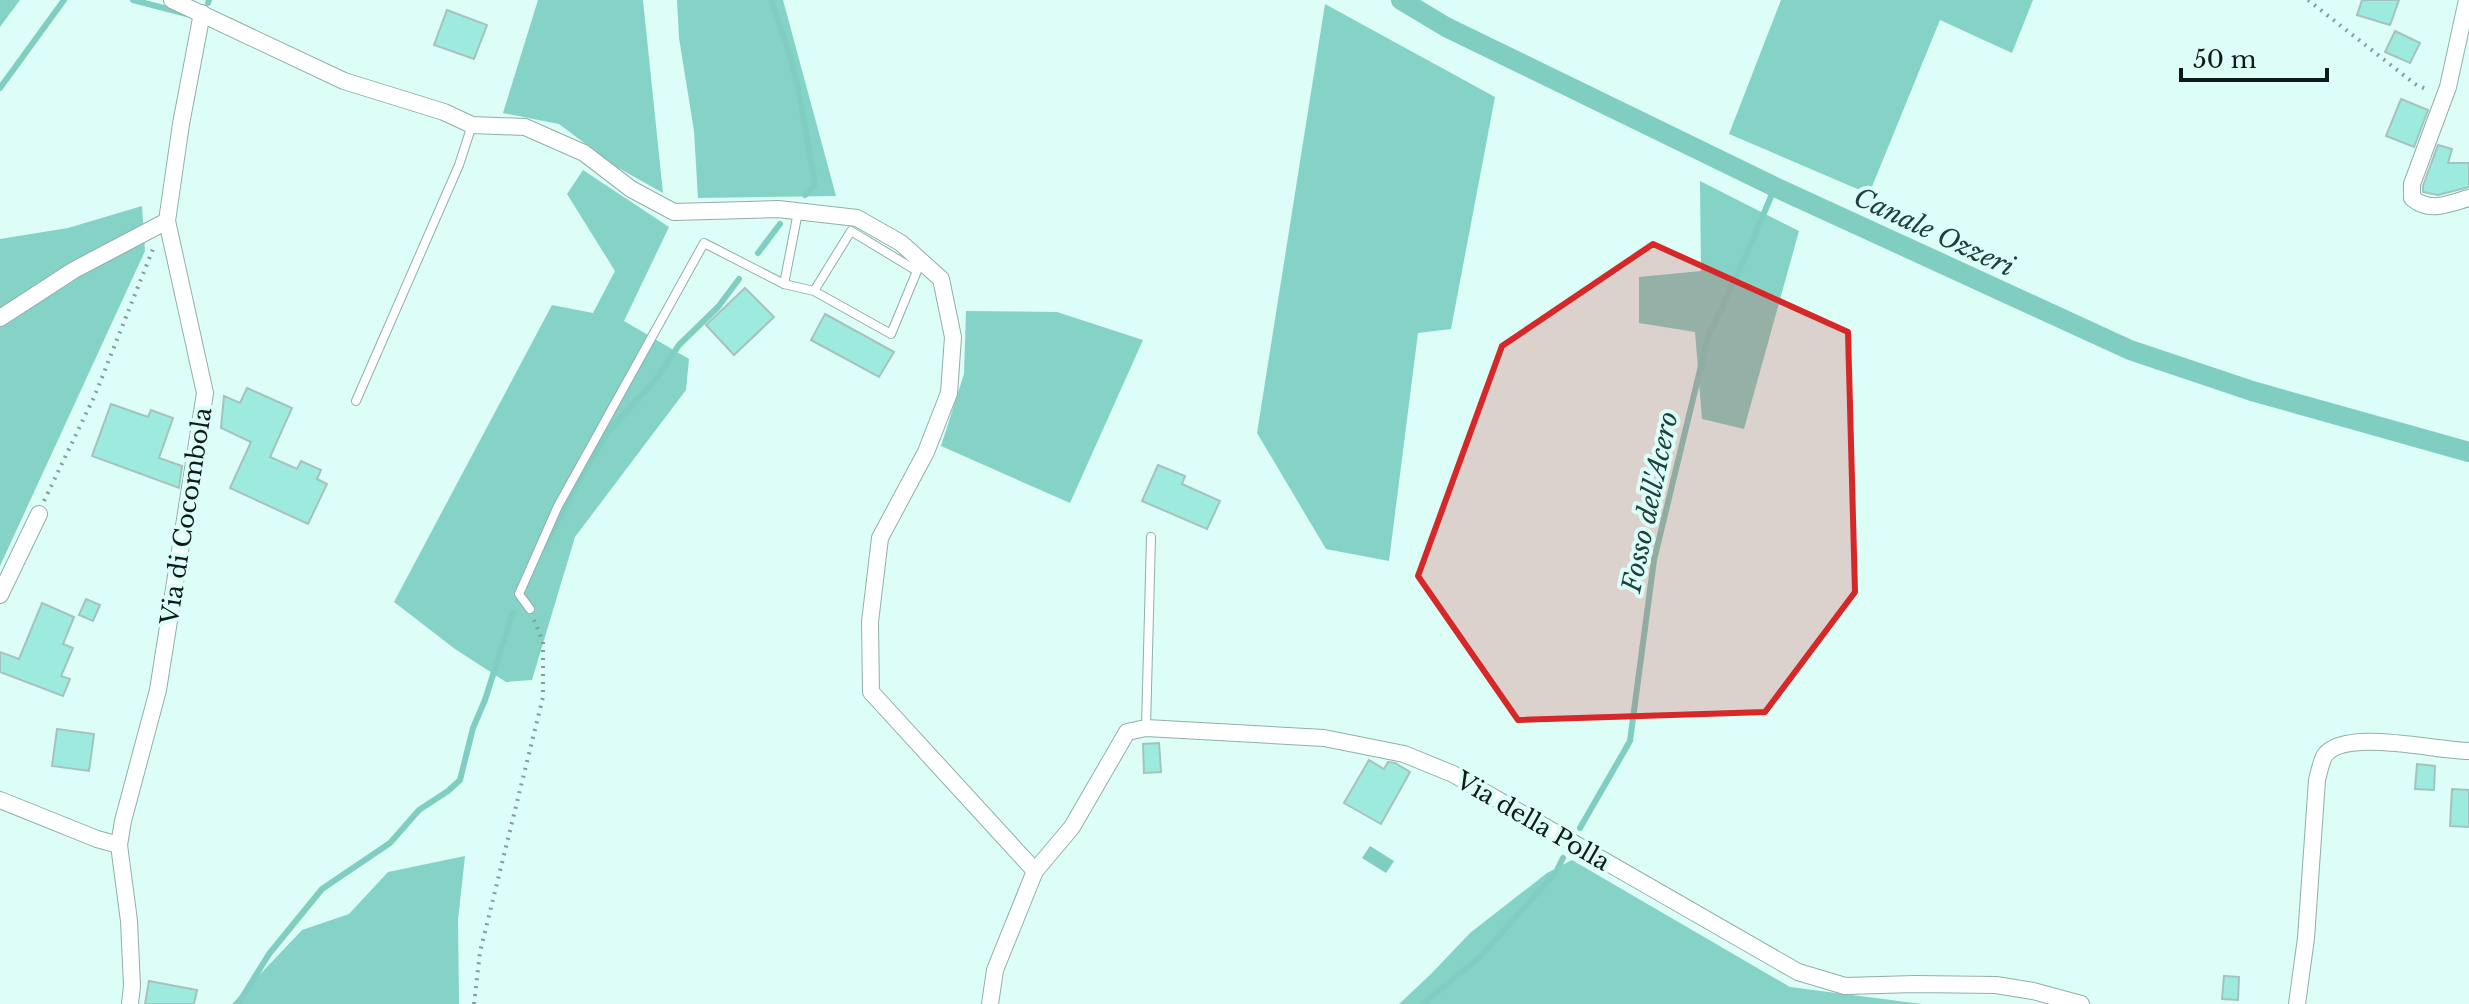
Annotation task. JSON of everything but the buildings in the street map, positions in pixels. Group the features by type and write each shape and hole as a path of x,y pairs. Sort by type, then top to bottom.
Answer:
{"street":[{"path":"172,0 344,81 444,112 472,125 525,127 584,153 631,189 674,212 778,209 857,218 901,243 941,279 953,337 949,393 926,452 880,538 870,622 871,692 1035,871"},
{"path":"2467,0 2444,98 2412,184 2412,198 2420,205 2434,208 2469,198"},
{"name":"Via di Cocombola","path":"130,1004 129,921 119,845 158,690 205,393 167,221 202,13"},
{"path":"0,318 74,270 167,221"},
{"path":"0,595 39,514"},
{"path":"990,1004 995,970 1035,871 1072,827 1127,732 1146,728"},
{"name":"Via della Polla","path":"1146,728 1324,738 1404,754 1453,774 1798,972 1845,986 1996,985 2081,1004"},
{"path":"2297,1004 2306,938 2317,780 2325,756 2341,744 2361,741 2469,751"},
{"path":"0,800 119,845"}],"lane":[{"path":"356,401 459,165 472,125"},
{"path":"784,284 799,211"},
{"path":"530,609 519,594 558,506 704,243 784,284 814,291 891,334 917,271 851,231 814,291"},
{"path":"1146,728 1151,537"}],"path":[{"path":"2308,0 2415,84 2444,98"},
{"path":"39,514 95,395 167,221"},
{"path":"474,1004 480,952 543,697 543,642 530,609"}],"highlighted area":[{"path":"1653,244 1848,332 1855,592 1765,712 1518,720 1418,576 1502,346"}],"shaded area":[{"path":"0,0 20,0 0,27"},
{"path":"538,0 643,0 663,193 615,166 559,124 503,113"},
{"path":"677,0 783,0 836,196 698,198 694,131 679,38"},
{"path":"1781,0 2033,0 2012,53 1940,20 1869,194 1729,134"},
{"path":"1325,4 1495,97 1451,329 1418,333 1389,561 1326,549 1257,433"},
{"path":"583,170 669,227 624,321 689,359 686,390 575,537 532,680 506,682 455,649 394,602 552,305 593,313 615,271 567,194"},
{"path":"1700,181 1799,231 1744,429 1702,419 1695,332 1639,323 1639,277 1701,271"},
{"path":"142,206 145,251 0,566 0,239 68,228"},
{"path":"966,311 1057,312 1143,340 1070,503 941,446 964,374"},
{"path":"1370,846 1394,861 1386,873 1362,858"},
{"path":"465,856 458,920 459,1004 232,1004 302,930 349,914 388,872"},
{"path":"1572,860 1790,987 1922,1004 1399,1004 1470,933 1547,873"}],"waterway":[{"path":"0,88 64,0"},
{"path":"133,0 187,14"},
{"path":"771,0 799,92 815,184 805,195"},
{"name":"Canale Ozzeri","path":"1401,0 1446,27 1775,187 2130,350 2252,391 2469,452"},
{"name":"Fosso dell'Acero","path":"1580,828 1630,741 1654,560 1708,337 1775,187"},
{"path":"758,253 780,224"},
{"path":"543,549 609,431 656,379 679,345 718,307 739,279"},
{"path":"238,1004 269,954 322,889 390,843 419,810 460,780 473,728 513,612"},
{"name":"Fosso dell'Acero","path":"1423,1004 1480,957 1556,872 1563,858"}]}
